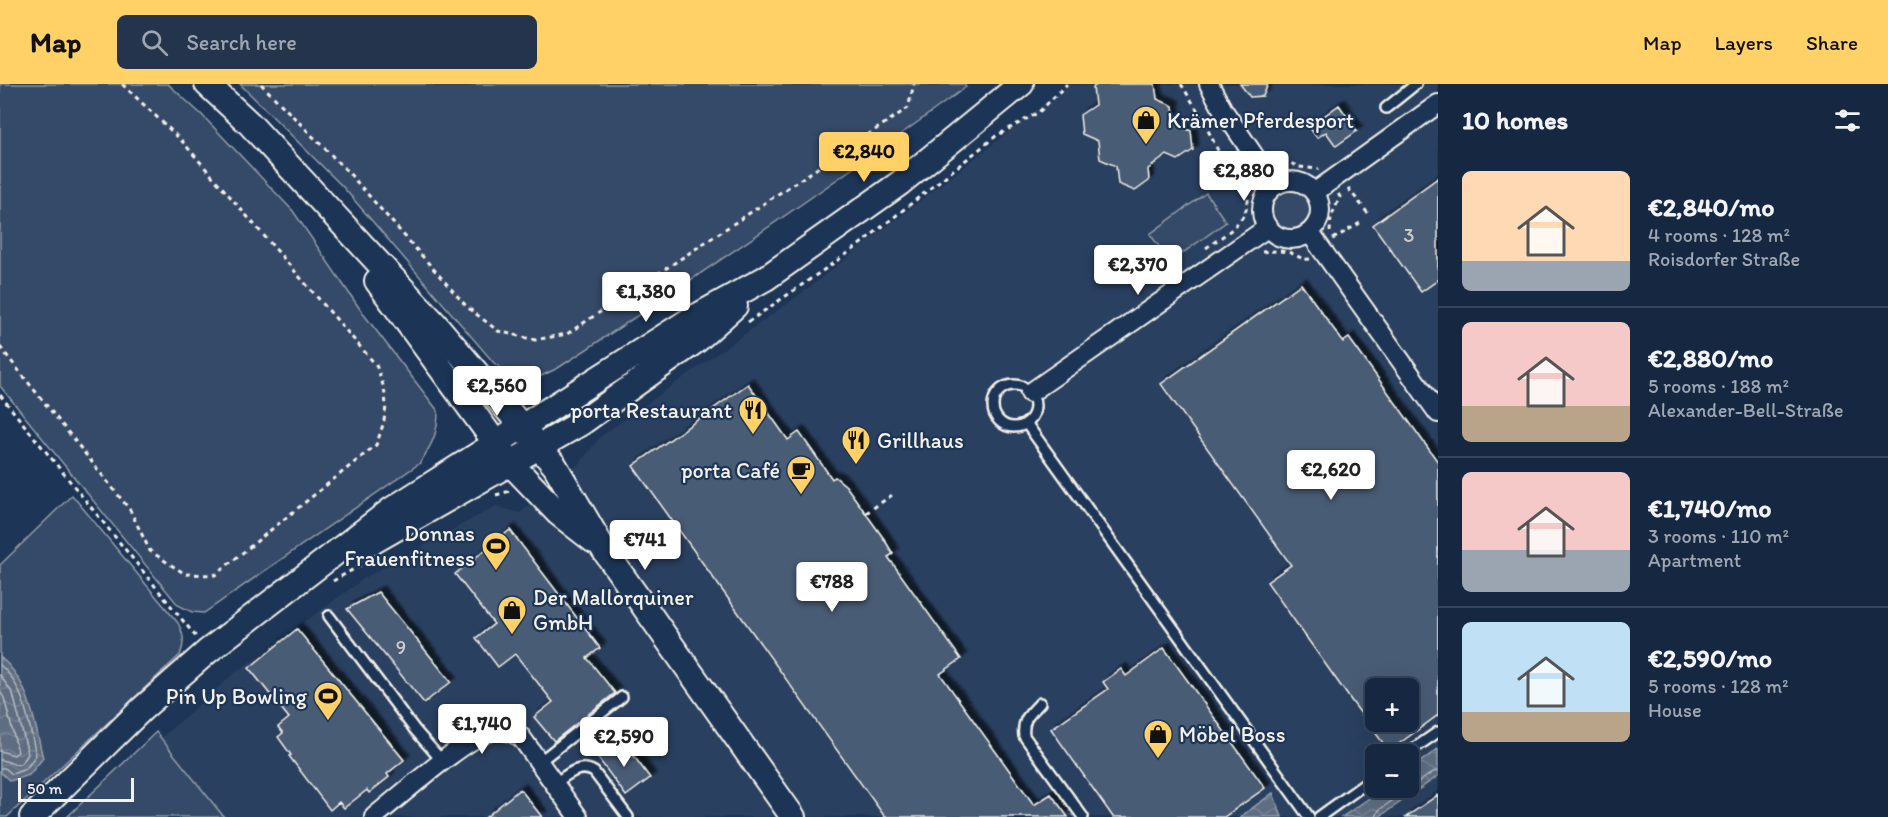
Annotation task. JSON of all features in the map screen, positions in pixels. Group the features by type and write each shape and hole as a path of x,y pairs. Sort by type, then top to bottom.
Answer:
{"main road":[{"path":"207,84 249,123 436,326 555,466 604,550 793,817"},
{"path":"297,583 581,423 697,340 766,279 900,183 1021,84"},
{"path":"332,214 389,298 511,464 558,513 604,550"},
{"path":"32,817 142,709 207,651 391,510 690,320 766,279"}],"street":[{"path":"1199,84 1223,110"},
{"path":"1209,84 1223,110 1274,185"},
{"path":"1315,192 1339,184 1438,104"},
{"path":"1285,181 1296,181 1307,185 1315,192 1320,203 1320,214 1317,224 1310,232 1299,238 1287,239 1276,235 1268,228 1262,217 1262,205 1266,194 1274,185 1285,181"},
{"path":"1030,393 1268,228"},
{"path":"1310,232 1327,245 1438,413"},
{"path":"374,817 476,737 497,730 508,731 521,737 578,817"}],"lane":[{"path":"1386,108 1416,84"},
{"path":"1012,386 1022,387 1030,393 1035,406 1031,418 1026,423 1012,427 998,420 993,408 994,401 1002,389 1012,386"},
{"path":"1026,423 1309,817"},
{"path":"329,616 415,730 443,762"},
{"path":"539,762 622,697"},
{"path":"1040,704 1028,716 1023,726 1024,736 1083,817"},
{"path":"1419,745 1438,732"},
{"path":"554,784 573,771 588,768 594,772 628,817"},
{"path":"1319,817 1365,784"}],"path":[{"path":"0,347 130,510 150,551 185,574 215,575 376,445 386,419 385,388 376,364 181,140 122,84"},
{"path":"261,84 349,173 467,308 498,331 535,340 567,334 908,108 914,84"},
{"path":"1180,84 1201,116 1228,171 1238,179 1248,179 1275,156 1299,167 1320,169 1339,184 1370,216"},
{"path":"1204,250 1232,230 1247,210 1249,194 1245,179"},
{"path":"1327,245 1331,217 1340,197 1339,184"},
{"path":"1248,241 1256,253 1278,250 1308,261 1360,222"},
{"path":"0,395 207,651"},
{"path":"866,513 895,493"}],"shaded area":[{"path":"0,84 168,84 202,115 293,211 362,312 438,411 434,438 420,463 204,613 192,612 178,605 0,386"},
{"path":"240,84 964,84 966,87 865,160 712,265 558,368 535,379 512,375 494,363 343,187"},
{"path":"1070,84 1438,84 1438,817 224,817 161,738 231,676 366,577 496,506 520,513 580,463 600,437 798,296"},
{"path":"1290,189 1304,195 1310,209 1304,223 1290,229 1276,223 1270,209 1276,195"},
{"path":"1206,193 1226,222 1170,262 1150,234"},
{"path":"72,495 178,623 183,635 183,646 180,655 7,817 0,817 0,565"},
{"path":"156,732 224,817 67,817"}],"water":[{"path":"0,657 18,678 24,690 43,758 29,775 10,781 0,772"},
{"path":"1438,749 1438,776 1419,789 1419,763"},
{"path":"1273,793 1282,817 1240,817"},
{"path":"1370,798 1406,798 1379,817 1342,817"}],"building":[{"path":"1098,84 1155,84 1157,99 1173,106 1175,124 1191,131 1193,150 1178,160 1167,155 1148,169 1149,181 1135,191 1118,184 1116,166 1100,159 1098,141 1082,134 1080,115 1095,105 1093,87"},
{"path":"1240,84 1268,84 1263,96 1250,97"},
{"path":"1339,105 1357,131 1336,146 1326,132 1317,138 1309,127"},
{"path":"1438,178 1438,280 1421,292 1373,225"},
{"path":"1301,284 1343,342 1349,338 1438,462 1438,715 1419,729 1419,678 1365,678 1365,719 1267,582 1291,565 1161,384"},
{"path":"748,384 788,440 799,432 832,479 835,477 846,486 884,539 893,554 888,557 961,659 940,674 1034,805 1051,794 1068,817 885,817 633,466"},
{"path":"510,530 600,648 587,658 615,693 554,741 534,717 553,702 515,654 498,667 476,638 494,624 455,574"},
{"path":"378,592 451,682 424,703 347,609"},
{"name":"Pin Up Bowling","path":"297,629 404,760 387,774 389,777 369,793 367,790 344,808 339,802 330,810 289,756 291,755 278,737 283,733 278,727 289,718 249,668"},
{"name":"Möbel Boss","path":"1164,648 1265,788 1224,817 1113,817 1051,729 1108,689 1103,682 1121,669 1126,676"},
{"path":"1375,732 1415,732 1399,744 1384,744"},
{"path":"622,740 650,778 626,796 598,758"},
{"path":"520,789 542,817 486,817"},
{"path":"1438,795 1438,817 1406,817"}],"place":[{"name":"Krämer Pferdesport","path":"1146,146"},
{"name":"porta Restaurant","path":"753,436"},
{"name":"Grillhaus","path":"856,466"},
{"name":"porta Café","path":"801,496"},
{"name":"Donnas Frauenfitness","path":"496,572"},
{"name":"Der Mallorquiner GmbH","path":"512,636"},
{"name":"Pin Up Bowling","path":"328,722"},
{"name":"Möbel Boss","path":"1158,760"}]}
